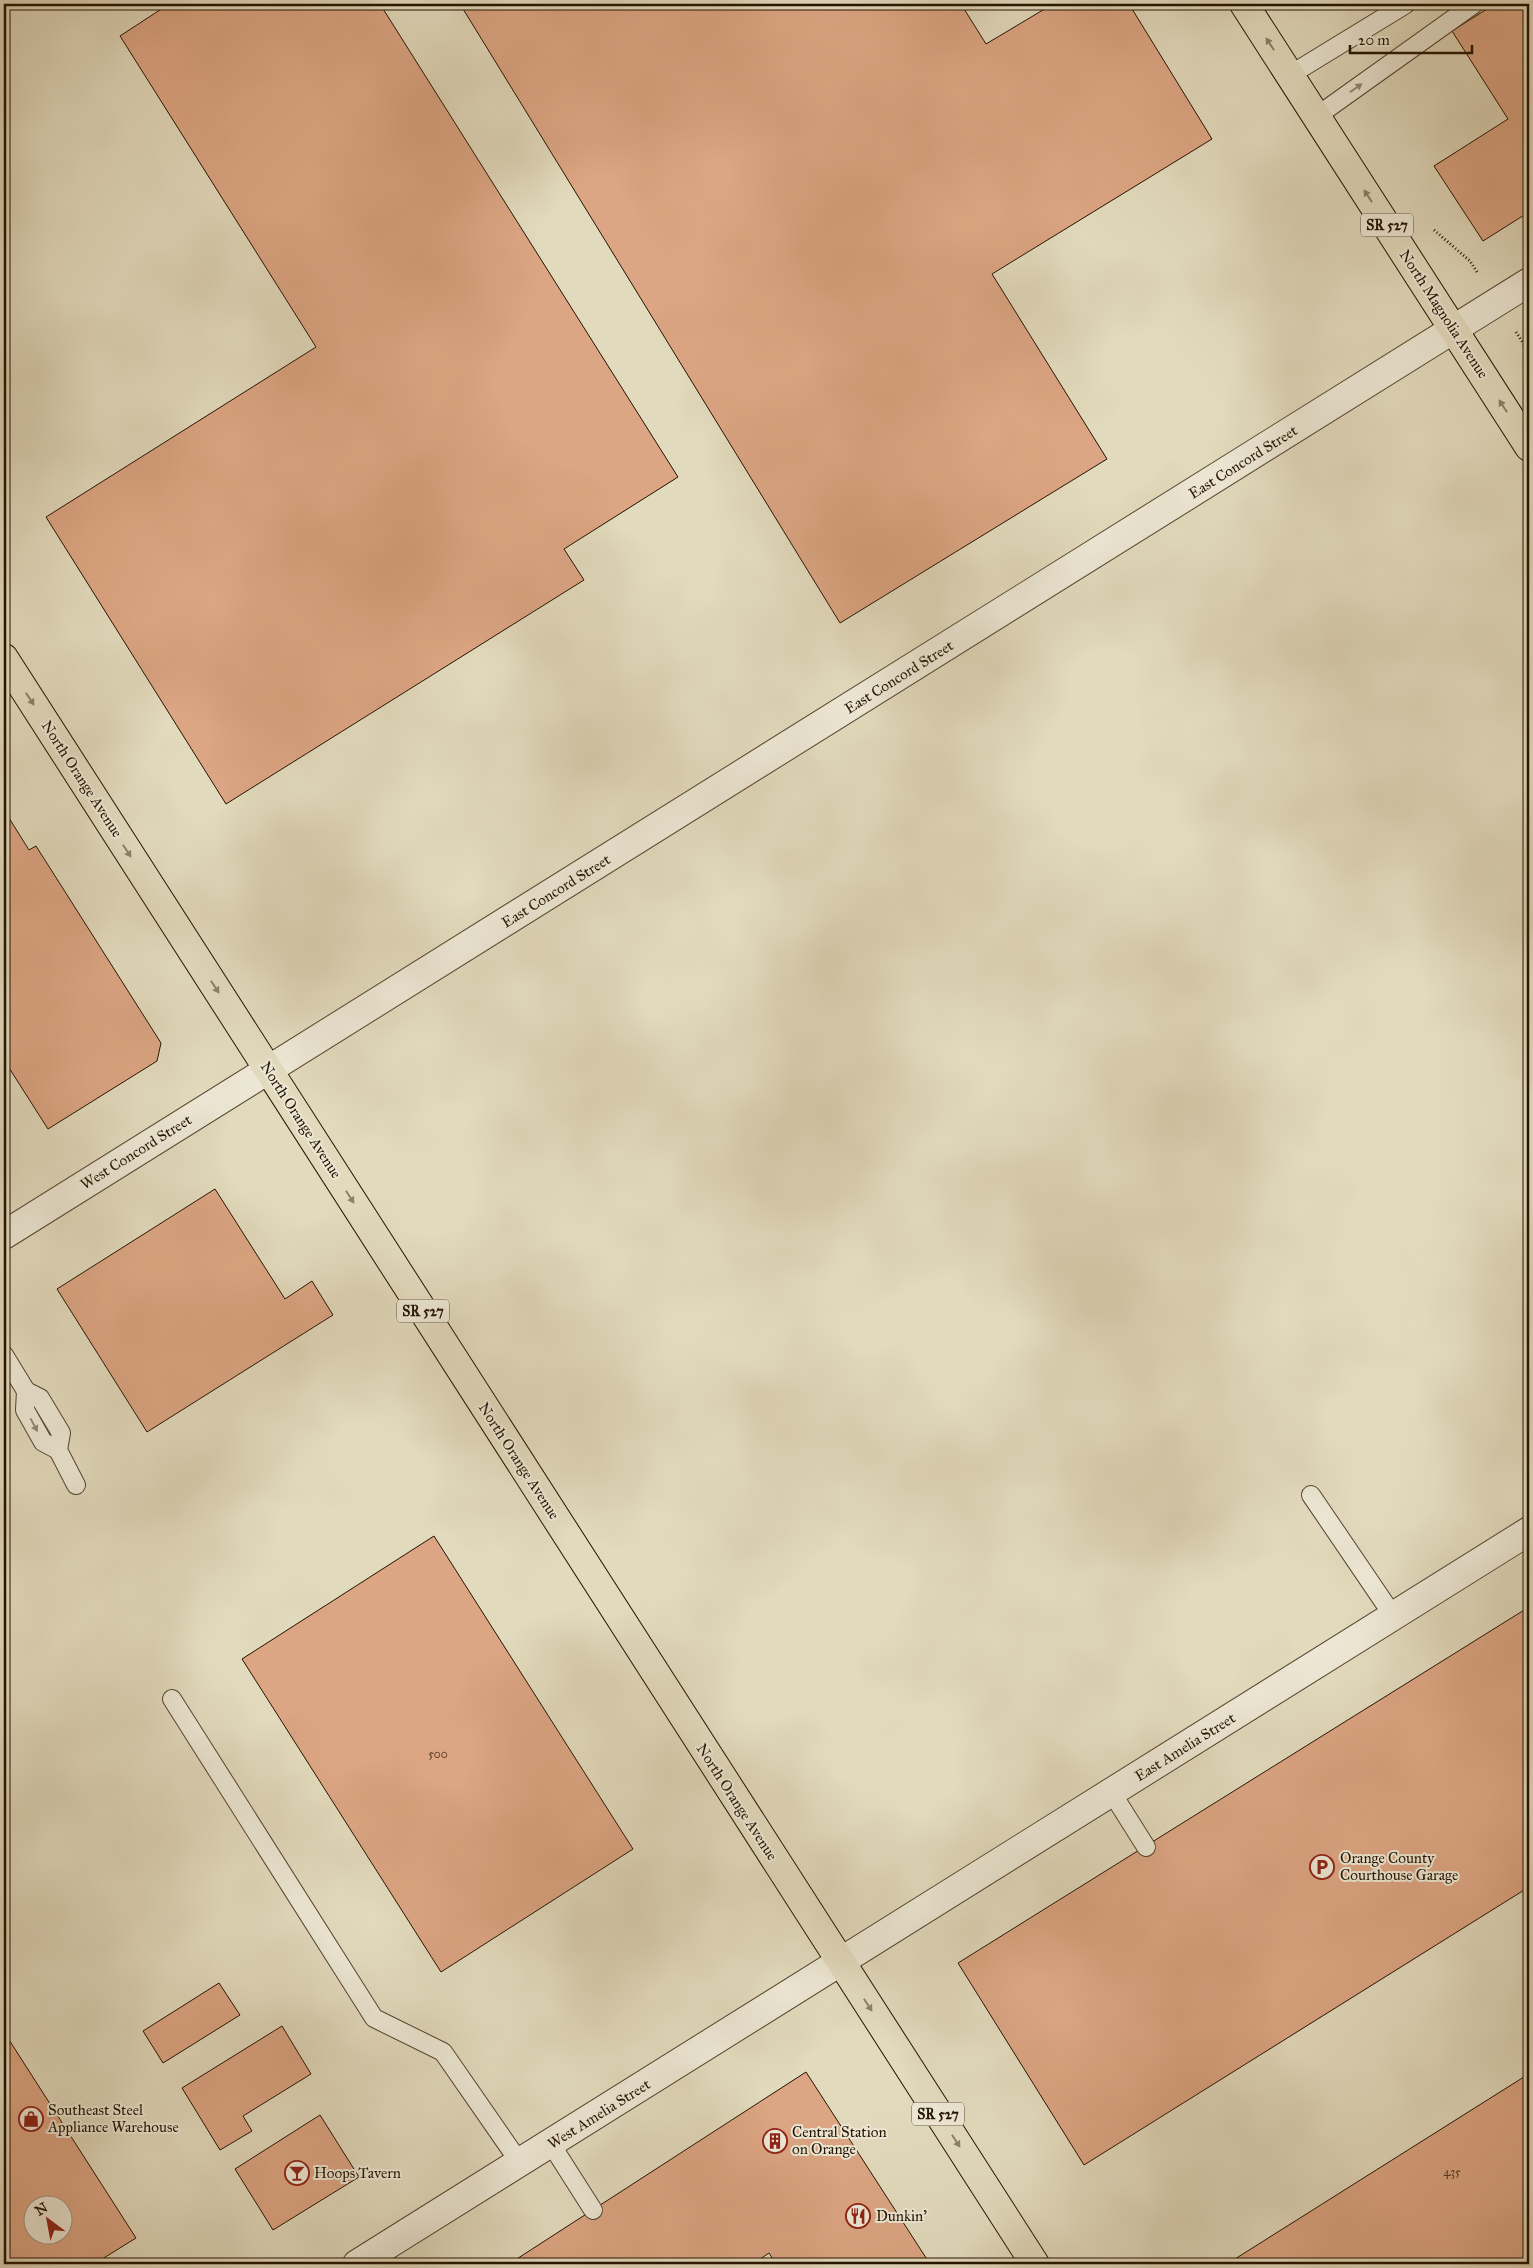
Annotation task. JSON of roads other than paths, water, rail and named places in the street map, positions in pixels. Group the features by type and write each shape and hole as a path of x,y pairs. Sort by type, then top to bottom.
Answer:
{"main road":[{"name":"North Magnolia Avenue","path":"1244,4 1529,447"},
{"name":"North Orange Avenue","path":"4,658 1035,2264"}],"street":[{"name":"East Concord Street","path":"268,1069 1529,282"},
{"name":"West Concord Street","path":"4,1235 268,1069"},
{"name":"East Amelia Street","path":"841,1964 1529,1531"},
{"name":"West Amelia Street","path":"359,2264 841,1964"}],"lane":[{"path":"1290,75 1406,4"},
{"path":"1317,116 1474,4"},
{"path":"4,1355 26,1391 25,1410 43,1442 58,1450 76,1485"},
{"path":"1311,1495 1394,1617"},
{"path":"172,1699 313,1925 374,2018 443,2052 520,2163"},
{"path":"1112,1793 1146,1846"},
{"path":"551,2144 593,2210"}],"place":[{"name":"Orange County Courthouse Garage","path":"1322,1867"},
{"name":"Southeast Steel Appliance Warehouse","path":"31,2119"},
{"name":"Central Station on Orange","path":"775,2141"},
{"name":"Hoops Tavern","path":"297,2173"},
{"name":"Dunkin'","path":"858,2216"}]}
